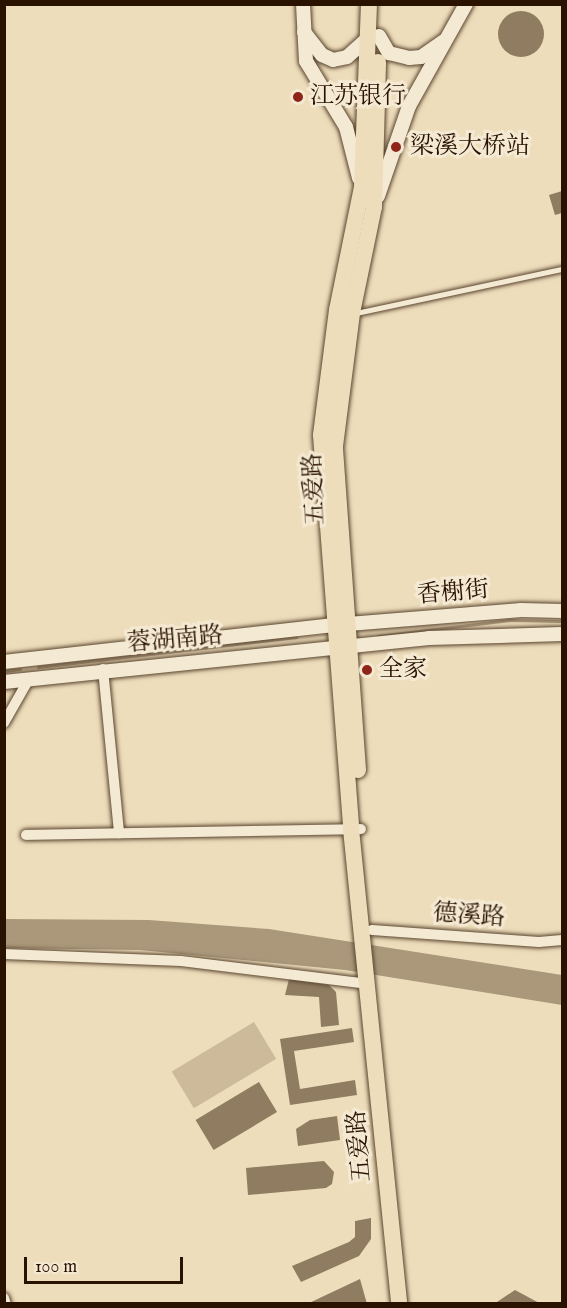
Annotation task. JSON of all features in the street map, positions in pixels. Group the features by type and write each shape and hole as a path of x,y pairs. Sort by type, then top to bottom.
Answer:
{"main road":[{"path":"303,4 306,61 346,128 362,187"},
{"path":"369,4 374,36 389,52 409,58 421,57 451,36"},
{"path":"303,31 322,55 333,60 347,57 374,36 379,4"},
{"path":"374,207 405,116 451,36 466,4"},
{"name":"五爱路","path":"374,36 362,187 337,310 321,435 342,624 356,829 370,937 399,1304"},
{"name":"五爱路","path":"342,624 335,446 352,313 374,207 374,36"},
{"name":"香榭街","path":"342,624 521,610 562,611"},
{"name":"蓉湖南路","path":"4,662 342,624"},
{"name":"蓉湖南路","path":"4,682 103,669 429,638 562,634"},
{"path":"27,659 29,679"},
{"name":"五爱路","path":"373,984 409,1304"}],"street":[{"path":"103,669 118,833"},
{"path":"4,723 29,679"},
{"path":"26,836 356,829"},
{"name":"德溪路","path":"370,937 539,942 562,940"},
{"path":"4,954 181,961 373,984"},
{"path":"4,1298 6,1304"}],"lane":[{"path":"352,313 371,313 562,269"}],"shaded area":[{"path":"5,919 149,920 269,929 562,975 562,1005 345,970 140,950 5,948"},
{"path":"254,1022 276,1059 194,1108 172,1071"}],"building":[{"path":"521,11 537,18 544,34 537,50 521,57 505,50 498,34 505,18"},
{"path":"562,191 562,213 555,215 549,195"},
{"path":"289,979 329,985 336,992 339,1025 321,1027 319,997 285,995"},
{"path":"352,1028 354,1042 294,1051 300,1089 355,1080 357,1095 290,1105 280,1039"},
{"path":"259,1082 277,1112 214,1150 196,1120"},
{"path":"337,1116 340,1140 298,1146 296,1129 310,1120"},
{"path":"324,1161 334,1172 332,1184 326,1188 248,1195 246,1168"},
{"path":"371,1218 371,1239 359,1256 301,1282 292,1266 349,1242 355,1237 355,1221"},
{"path":"360,1279 367,1304 307,1304"},
{"path":"515,1290 541,1304 494,1304"}],"waterway":[{"path":"378,636 510,620 562,621"},
{"path":"38,667 296,637"},
{"path":"4,671 20,669"}],"place":[{"name":"江苏银行","path":"298,97"},
{"name":"梁溪大桥站","path":"396,147"},
{"name":"全家","path":"367,670"}]}
